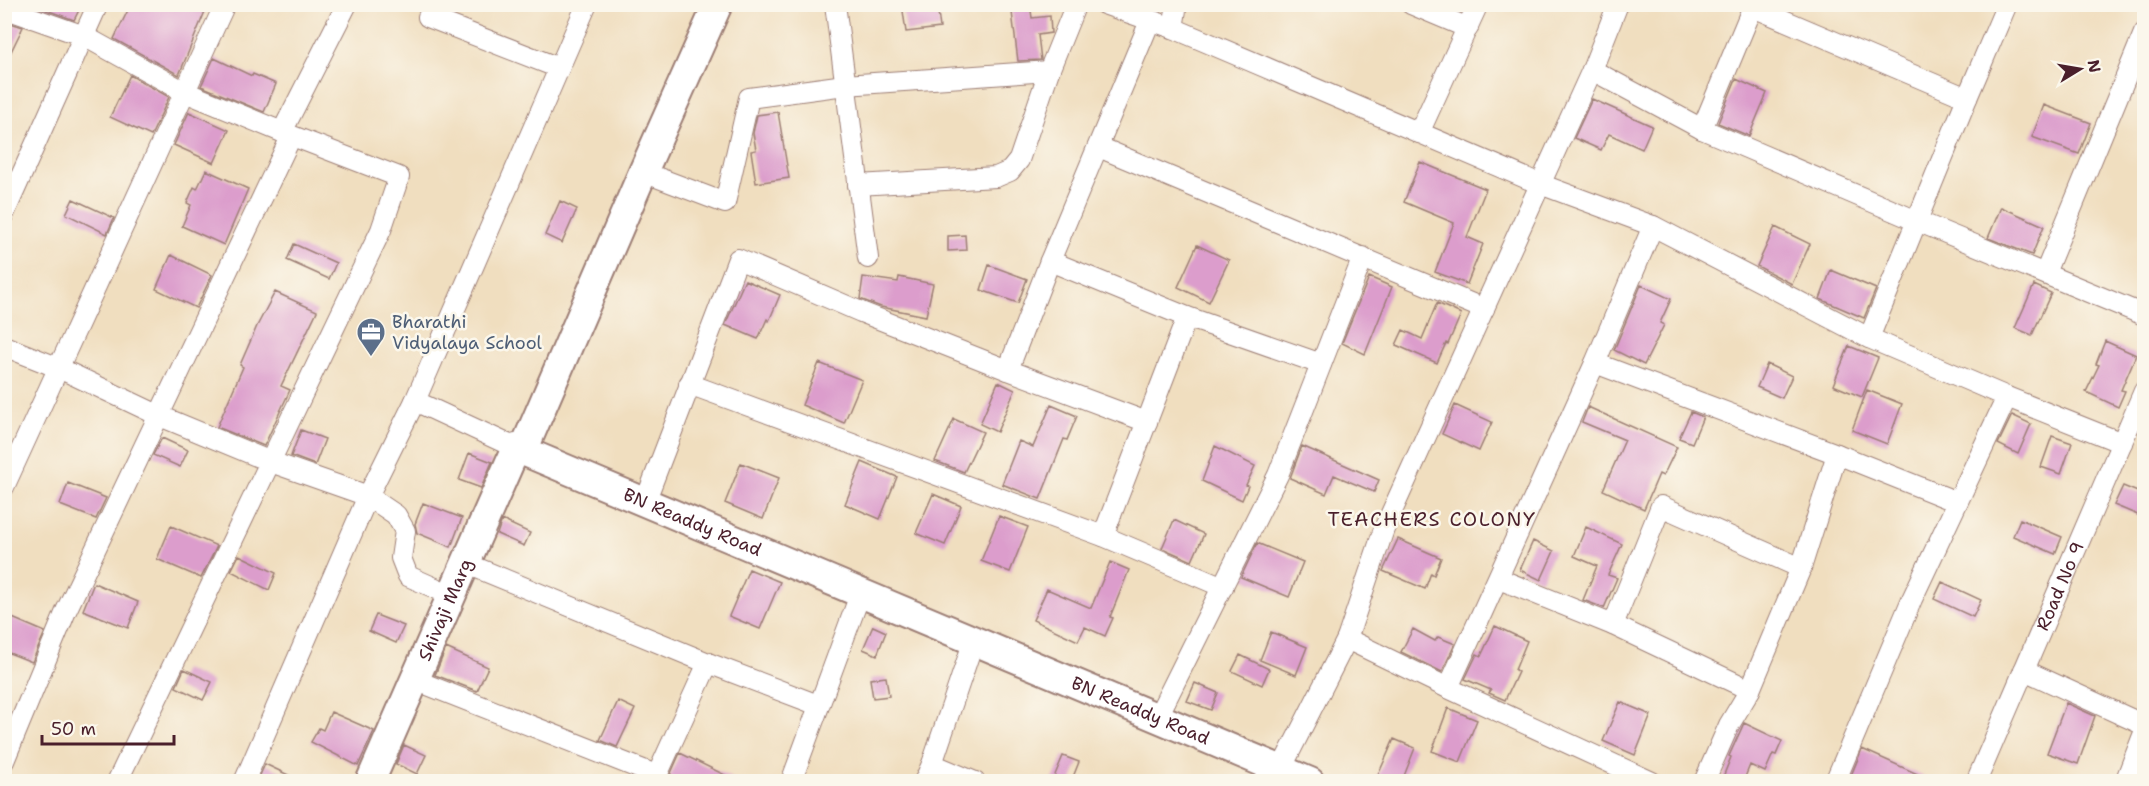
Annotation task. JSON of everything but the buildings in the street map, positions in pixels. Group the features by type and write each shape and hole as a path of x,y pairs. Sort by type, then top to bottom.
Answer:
{"street":[{"path":"4,214 98,4"},
{"path":"4,487 225,4"},
{"path":"4,761 66,611 160,416 346,4"},
{"path":"244,782 368,496 415,401 587,4"},
{"path":"835,4 868,258"},
{"path":"858,185 996,177 1011,171 1019,160 1049,71 1076,4"},
{"path":"1104,4 1173,28 1540,184 1653,226 1869,338 2122,443"},
{"path":"1173,28 1177,4"},
{"path":"1411,4 1468,28"},
{"path":"1419,133 1478,4"},
{"path":"1281,769 1347,639 1384,530 1592,70 1618,4"},
{"path":"1869,338 2007,4"},
{"path":"1702,129 1754,6 1967,98"},
{"path":"415,401 519,449 643,171 710,7"},
{"path":"4,8 84,36 185,92 286,135 399,177 381,230 117,782"},
{"path":"428,17 559,68"},
{"path":"1008,370 1050,261 1150,21"},
{"path":"2045,273 2145,33"},
{"path":"1592,70 1702,129 2145,315"},
{"path":"643,171 726,203 750,98 846,85 1049,71"},
{"path":"1099,147 1484,309"},
{"path":"1449,688 1653,226"},
{"path":"1157,718 1278,475 1363,257"},
{"path":"645,502 738,259 861,312 1147,422"},
{"path":"1050,261 1187,317 1321,364"},
{"path":"1102,536 1187,317"},
{"path":"4,346 59,368 160,416 271,462 368,496 396,515 405,531 401,558 408,576 451,595"},
{"path":"1594,363 1837,454 1957,502"},
{"path":"689,384 1102,536 1223,586"},
{"name":"Road No 9","path":"1976,782 2145,391"},
{"path":"1835,782 1912,599 2007,397"},
{"name":"BN Readdy Road","path":"519,449 1310,782"},
{"name":"Shivaji Marg","path":"370,782 465,563 519,449"},
{"path":"1704,782 1729,725 1750,690 1801,568 1837,454"},
{"path":"1613,625 1661,506 1801,568"},
{"path":"465,563 708,663 818,705"},
{"path":"1499,579 1613,625 1750,690"},
{"path":"791,782 861,592"},
{"path":"1347,639 1652,782"},
{"path":"974,640 928,773 975,782"},
{"path":"415,680 655,778 708,663"},
{"path":"2024,670 2145,725"},
{"path":"2125,782 2145,733"}],"place":[{"name":"Bharathi Vidyalaya School","path":"371,358"}],"district":[{"name":"TEACHERS COLONY","path":"1432,519"}]}
